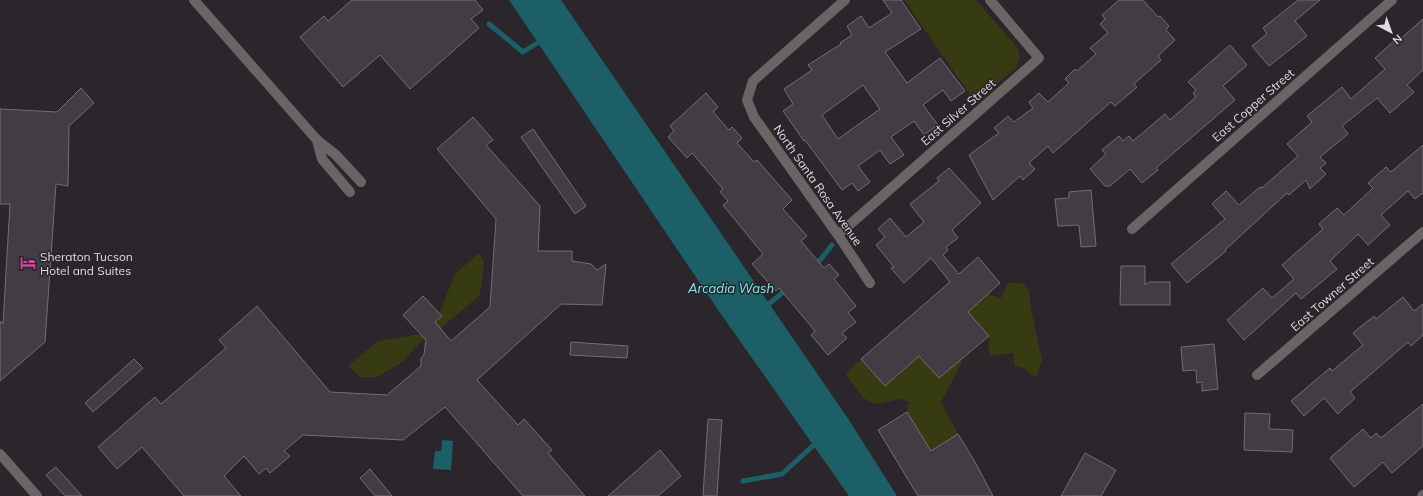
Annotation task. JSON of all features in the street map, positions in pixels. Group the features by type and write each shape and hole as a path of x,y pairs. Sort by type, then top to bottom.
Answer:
{"street":[{"path":"194,0 317,140 336,155 361,182"},
{"name":"North Santa Rosa Avenue","path":"845,0 753,81 747,100 754,117 838,235 870,283"},
{"name":"East Silver Street","path":"838,235 1039,58 990,0"},
{"name":"East Copper Street","path":"1132,229 1392,0"},
{"path":"317,140 322,159 350,192"},
{"name":"East Towner Street","path":"1258,375 1423,232"},
{"path":"0,454 37,496"}],"green space":[{"path":"904,0 976,0 1017,47 1020,57 1016,68 975,102"},
{"path":"479,253 484,263 480,295 440,329 435,323 442,316 439,314 455,274"},
{"path":"1008,283 1022,283 1029,290 1031,309 1042,360 1036,378 1023,368 1015,366 1013,353 989,356 989,336 968,312 988,294 1001,298"},
{"path":"421,334 426,337 402,362 377,377 360,377 348,366 378,341"},
{"path":"919,356 939,378 958,359 962,362 941,402 958,434 931,451 907,412 909,402 900,399 876,404 863,398 846,374 861,359 885,386"}],"water":[{"name":"Arcadia Wash","path":"509,0 561,0 849,420 897,496 849,496 716,307"},
{"path":"442,440 453,441 451,470 433,469 435,451 441,451"}],"building":[{"path":"352,0 475,0 483,10 471,19 479,28 410,89 380,55 343,87 300,37 324,16 328,21"},
{"path":"883,0 901,0 921,29 885,52 907,83 940,58 965,91 951,101 943,90 923,105 938,125 924,135 914,121 891,137 904,155 890,164 880,150 858,166 870,182 858,191 852,183 842,190 783,111 793,104 784,89 812,70 808,65 841,44 840,43 852,35 847,26 861,16 869,28 892,13","holes":["863,85 880,109 838,139 822,115"]},
{"path":"1119,0 1143,0 1158,17 1160,16 1169,26 1166,30 1175,40 1158,56 1161,60 1134,84 1137,87 1115,106 1111,102 1053,153 1048,146 1029,163 1035,169 1023,180 1020,176 993,200 969,155 999,133 994,128 1008,116 1014,122 1033,108 1029,102 1039,93 1048,102 1069,83 1065,79 1075,69 1077,71 1096,54 1090,48 1108,33 1100,24 1105,19 1102,15"},
{"path":"1298,0 1320,0 1295,21 1307,36 1269,66 1252,46 1267,34 1263,28"},
{"path":"1423,19 1423,70 1407,85 1414,92 1390,113 1377,98 1342,126 1348,134 1320,157 1326,163 1320,168 1326,174 1310,189 1306,180 1289,195 1287,193 1225,250 1226,251 1187,283 1171,264 1225,219 1212,204 1226,191 1239,205 1260,187 1262,188 1298,156 1287,144 1312,122 1307,116 1342,87 1351,99 1385,69 1375,58 1395,40 1397,42"},
{"path":"1230,45 1247,65 1223,86 1235,100 1156,168 1158,170 1142,183 1130,169 1110,186 1105,186 1090,169 1106,154 1102,150 1119,136 1123,141 1129,136 1133,141 1165,114 1170,120 1196,97 1193,93 1196,90 1188,82"},
{"name":"Sheraton Tucson Hotel and Suites","path":"81,88 94,103 69,126 68,186 56,184 45,342 0,381 0,321 3,324 10,204 0,204 0,109 57,112"},
{"path":"706,93 718,107 713,112 729,130 732,127 742,138 737,143 754,162 757,160 792,200 783,209 807,236 801,241 824,268 829,264 839,275 834,279 856,306 848,313 856,322 842,333 847,338 828,355 811,335 815,331 779,288 776,291 752,264 763,254 723,205 728,201 720,192 723,189 692,153 687,158 668,137 674,131 670,126"},
{"path":"473,117 493,140 486,145 540,206 538,251 572,251 572,261 591,264 597,270 606,264 602,305 561,304 477,380 518,425 524,419 552,450 548,453 585,496 523,496 445,407 403,440 303,435 284,451 290,456 270,473 266,468 259,474 244,456 224,476 241,496 184,496 142,447 117,469 98,447 155,397 161,404 226,348 219,340 257,306 330,392 387,395 421,366 421,358 424,355 426,340 403,315 423,296 442,316 435,322 451,341 490,307 496,219 437,149"},
{"path":"533,129 586,206 575,214 521,137"},
{"path":"1423,145 1423,193 1415,199 1408,191 1381,215 1390,225 1368,245 1358,234 1330,261 1337,269 1301,299 1296,293 1244,340 1227,320 1263,288 1272,298 1294,279 1282,265 1323,229 1319,224 1337,208 1344,215 1373,188 1368,183 1386,167 1391,172"},
{"path":"949,168 981,203 952,230 958,238 946,247 948,250 943,255 959,274 978,257 1000,283 968,312 989,336 939,378 919,356 885,386 861,359 950,282 931,258 904,283 891,268 894,267 876,245 885,237 878,229 890,218 906,237 924,222 910,204 939,181 937,178"},
{"path":"1091,190 1096,246 1081,247 1079,225 1058,226 1055,199 1069,198 1069,192"},
{"path":"1121,266 1145,266 1145,285 1149,282 1170,282 1170,305 1120,305"},
{"path":"1403,297 1414,311 1423,304 1423,335 1411,346 1408,342 1350,392 1355,398 1338,414 1324,398 1304,416 1291,401 1330,368 1332,371 1363,345 1353,333 1374,316 1376,319"},
{"path":"571,342 628,346 627,358 570,355"},
{"path":"1214,344 1218,389 1202,391 1202,382 1197,383 1196,370 1183,371 1181,347"},
{"path":"134,359 143,368 93,412 85,403"},
{"path":"1423,404 1423,446 1392,473 1383,462 1354,487 1330,458 1363,429 1371,438 1376,433 1381,438"},
{"path":"907,412 931,451 958,434 993,496 918,496 878,430"},
{"path":"1245,413 1270,414 1269,429 1293,430 1292,452 1244,450"},
{"path":"708,419 722,420 717,496 703,496"},
{"path":"660,450 681,476 658,496 608,496"},
{"path":"1085,453 1116,470 1101,496 1061,496"},
{"path":"56,467 82,496 65,496 46,475"},
{"path":"370,469 392,496 375,496 360,478"}],"waterway":[{"path":"489,24 523,52 542,40"},
{"path":"814,265 832,245"},
{"path":"765,307 787,289"},
{"path":"743,481 782,474 817,442"}],"place":[{"name":"Sheraton Tucson Hotel and Suites","path":"28,263"}]}
